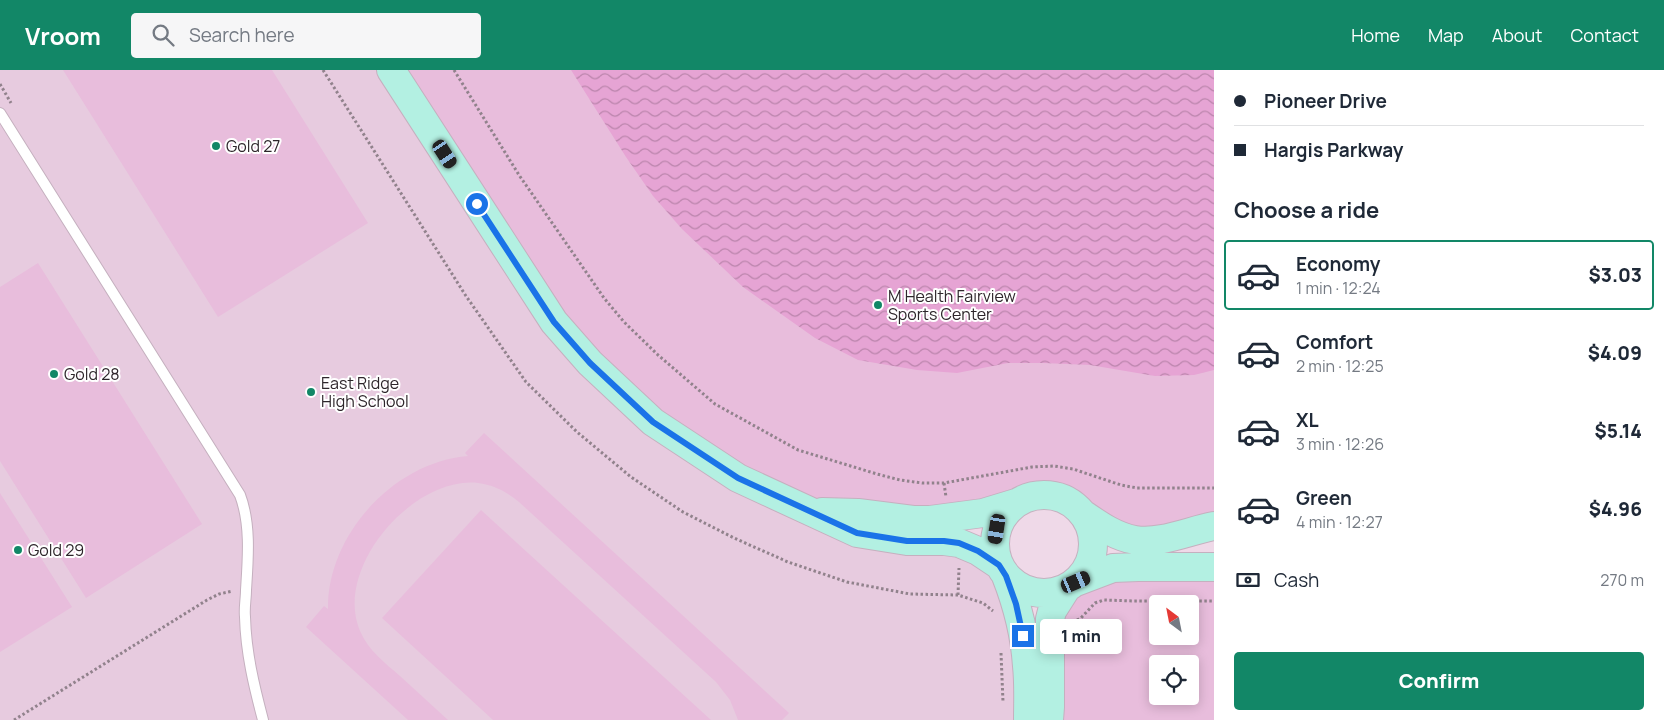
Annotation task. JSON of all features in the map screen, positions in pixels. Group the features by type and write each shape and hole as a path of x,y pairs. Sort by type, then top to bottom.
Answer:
{"street":[{"path":"391,70 554,322 590,363 653,422 738,478 857,533 907,541 959,543 978,551 1022,589 1036,593 1051,593 1113,568 1214,567"},
{"path":"810,512 858,513 913,520 930,520 966,516 1016,503 1032,496 1051,496 1069,502 1083,514 1109,530 1135,540 1164,538 1214,526"},
{"path":"1016,503 1004,515 997,529 994,544 1016,604 1027,666 1016,715"},
{"path":"1049,720 1050,619 1052,611 1087,567 1092,554 1093,540 1090,526 1083,514"}],"lane":[{"path":"0,113 240,494 247,521 245,616 251,674 263,720"}],"path":[{"path":"454,70 519,175 598,290 624,322 658,355 715,404 798,450 893,478 922,483 944,483 1032,467 1054,466 1137,488 1214,488"},
{"path":"14,720 207,600 226,593 246,590"},
{"path":"958,595 984,603 992,610 996,618"},
{"path":"1068,620 1080,619 1095,603 1104,600 1134,602 1214,601"},
{"path":"1000,644 1016,715"}],"shaded area":[{"name":"East Ridge High School","path":"0,70 391,70 999,565 1028,720 0,720"},
{"name":"Gold 27","path":"63,70 272,70 368,223 218,317"},
{"name":"M Health Fairview Sports Center","path":"391,70 1214,70 1214,526 1164,539 1077,508 1060,498 1042,495 1023,499 858,513 738,478 590,363"},
{"name":"Gold 28","path":"38,263 202,524 86,598 0,461 0,287"},
{"path":"484,433 789,713 782,720 738,720 730,700 716,682 519,502 510,495 484,484 453,485 428,494 405,510 384,531 368,555 358,580 355,606 363,638 377,656 448,720 408,720 306,627 324,606 328,609 331,581 339,555 352,530 370,507 391,488 415,472 441,461 468,456 465,453"},
{"name":"Gold 29","path":"0,493 72,607 0,652"},
{"path":"481,510 711,720 493,720 382,618"},
{"path":"1214,578 1214,720 1052,720 1053,635 1074,596 1108,579"}],"water":[{"path":"571,70 1214,70 1214,370 1194,375 1155,376 1090,365 1008,363 957,373 917,370 858,360 815,338 743,287 682,229 653,196"}],"place":[{"name":"Gold 27","path":"216,146"},
{"name":"M Health Fairview Sports Center","path":"878,305"},
{"name":"Gold 28","path":"54,374"},
{"name":"East Ridge High School","path":"311,392"},
{"name":"Gold 29","path":"18,550"}],"route":[{"path":"477,204 554,322 590,363 653,422 738,478 857,533 907,541 931,540 959,543 978,551 999,565 1006,576 1016,604 1023,636"}]}
